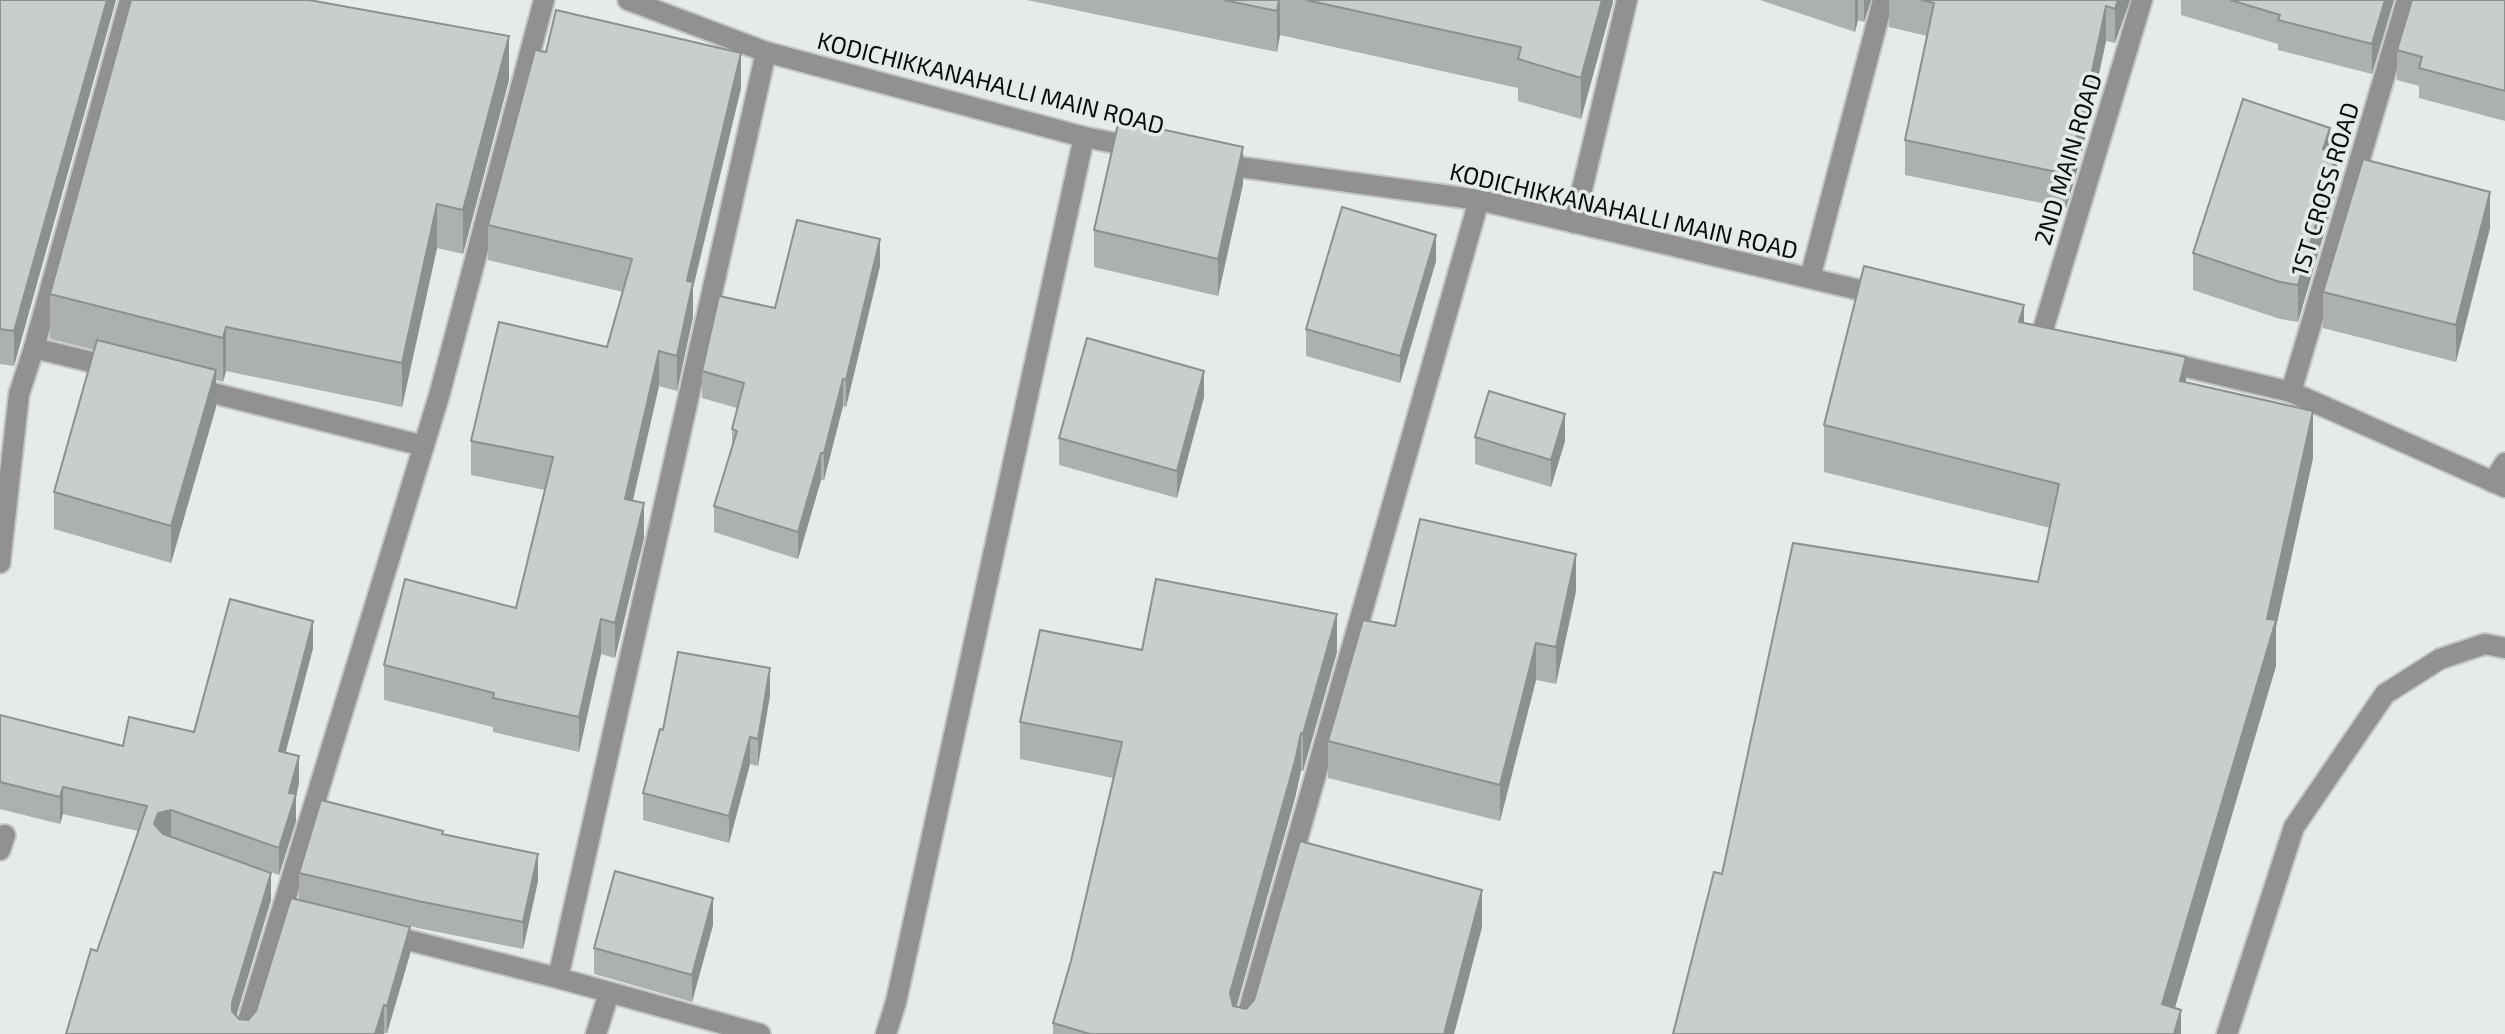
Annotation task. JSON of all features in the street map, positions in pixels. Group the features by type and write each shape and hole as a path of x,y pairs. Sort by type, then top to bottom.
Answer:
{"street":[{"path":"0,563 10,392 34,348 130,0"},
{"path":"244,1034 424,446 544,0"},
{"name":"KODICHIKKANAHALLI MAIN ROAD","path":"628,0 766,52 1084,137 1157,152"},
{"path":"1574,223 1627,0"},
{"path":"1810,278 1883,0"},
{"name":"2ND MAIN ROAD","path":"2042,333 2142,0"},
{"name":"1ST CROSS ROAD","path":"2291,392 2407,0"},
{"path":"558,978 766,52"},
{"path":"886,1034 896,1002 1084,137"},
{"name":"KODICHIKKANAHALLI MAIN ROAD","path":"1201,161 1479,200 1903,300"},
{"path":"1242,1034 1479,200"},
{"path":"34,348 139,374"},
{"path":"2135,355 2291,392 2499,485 2505,463"},
{"path":"169,382 424,446"},
{"path":"2227,1034 2294,827 2385,694 2440,659 2485,644 2505,648"},
{"path":"359,928 558,978 760,1034"},
{"path":"596,1034 609,993"}],"building":[{"path":"0,0 107,0 14,331 0,329"},
{"path":"131,0 309,0 509,36 463,210 437,204 402,363 226,327 223,338 50,294"},
{"path":"1224,0 1279,0 1277,11"},
{"path":"1306,0 1602,0 1581,78 1518,59 1521,47"},
{"path":"1921,0 2118,0 2115,9 2106,6 2081,122 2066,174 1905,140 1934,3"},
{"path":"2230,0 2385,0 2372,44 2278,20 2280,15"},
{"path":"2412,0 2505,0 2505,91 2419,68 2422,57 2397,50"},
{"path":"556,10 741,53 688,276 687,281 693,282 677,356 659,351 625,499 644,503 615,623 601,619 579,717 493,698 494,693 384,665 405,579 516,608 553,457 471,441 499,322 607,347 632,259 488,225 535,50 546,52"},
{"path":"2243,99 2330,128 2323,149 2337,153 2298,285 2193,253"},
{"path":"1119,120 1243,147 1218,259 1094,230"},
{"path":"2363,159 2490,192 2456,325 2323,292"},
{"path":"1342,207 1436,235 1400,356 1306,329"},
{"path":"797,220 880,239 846,380 843,379 824,453 821,453 798,532 714,506 737,431 732,429 744,383 702,371 719,296 775,308"},
{"path":"1864,266 2024,305 2019,322 2186,357 2180,381 2313,411 2267,619 2276,620 2162,1004 2181,1010 2174,1034 1673,1034 1714,872 1722,874 1793,543 2038,582 2059,484 1824,425"},
{"path":"1087,338 1204,371 1177,471 1059,438"},
{"path":"97,340 216,370 171,526 54,492"},
{"path":"1489,391 1565,414 1551,460 1475,437"},
{"path":"1420,519 1576,554 1556,647 1536,643 1500,785 1328,741 1363,620 1395,626"},
{"path":"1156,579 1337,614 1230,993 1233,1006 1246,1009 1254,1000 1300,841 1482,890 1444,1034 1090,1034 1053,1023 1071,961 1122,742 1020,722 1040,630 1142,650"},
{"path":"230,599 313,621 279,751 299,756 289,793 296,794 279,848 171,810 158,813 154,824 163,834 271,873 232,1003 232,1011 239,1019 248,1020 256,1011 291,898 410,927 387,1006 384,1005 375,1034 66,1034 91,949 97,951 147,806 63,787 60,797 0,782 0,715 123,746 129,717 194,732"},
{"path":"678,652 770,668 758,739 750,737 729,816 643,793 660,729 663,730"},
{"path":"321,800 443,831 442,834 538,854 523,922 299,873"},
{"path":"615,871 713,898 692,975 594,948"}]}
